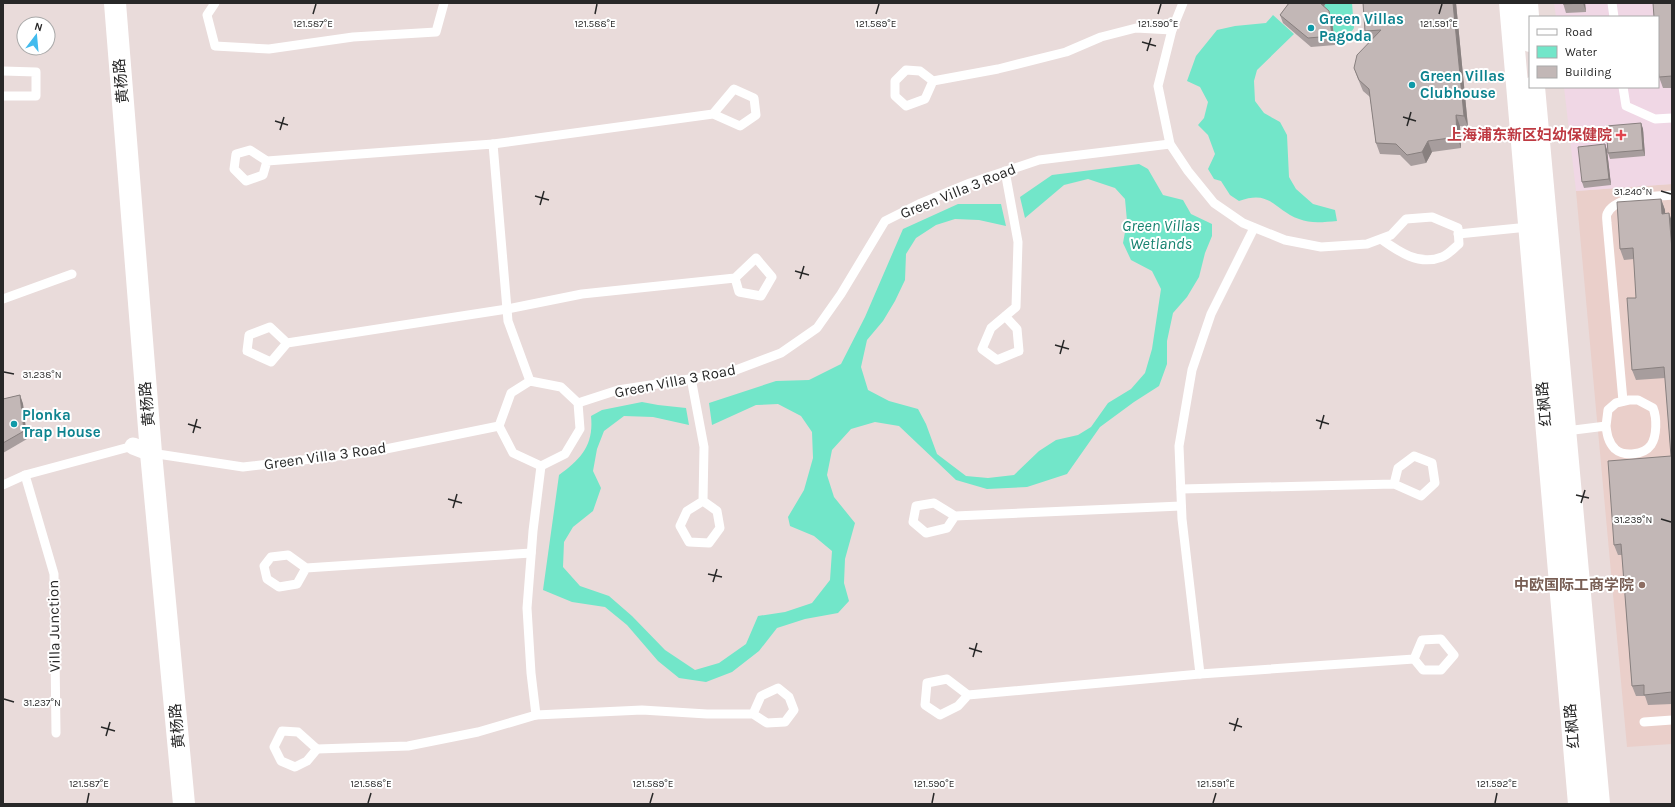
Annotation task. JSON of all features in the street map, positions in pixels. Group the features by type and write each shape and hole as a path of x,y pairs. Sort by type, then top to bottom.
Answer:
{"street":[{"name":"黄杨路","path":"115,3 142,450 184,804"},
{"name":"红枫路","path":"1510,3 1526,37"},
{"name":"红枫路","path":"1526,3 1529,227 1579,804"},
{"name":"红枫路","path":"1534,88 1599,804"}],"lane":[{"path":"215,3 207,15 215,46 269,49 353,37 436,32 444,3"},
{"path":"1183,3 1172,30 1158,86 1170,144 1188,171 1214,203 1242,223 1254,228 1285,240 1321,247 1367,244 1391,235 1406,219 1432,217 1458,228 1459,244 1442,257 1423,260 1402,254 1381,239"},
{"path":"1612,3 1614,16"},
{"path":"933,81 998,69 1066,52 1101,38 1136,28 1172,30"},
{"path":"906,70 920,70 933,81 925,99 906,106 895,96 895,81 906,70"},
{"path":"3,71 36,72 36,96 3,96"},
{"path":"1624,88 1626,106 1655,119 1672,118"},
{"path":"267,161 493,144 713,114 740,126 756,115 754,98 734,89 713,114"},
{"path":"493,144 508,322 530,381"},
{"name":"Green Villa 3 Road","path":"578,403 618,390 728,373 781,352 817,328 841,294 885,221 919,204 1005,171 1039,160 1170,144"},
{"path":"1005,171 1018,242 1016,308 1005,316 991,328 982,349 997,360 1019,351 1017,329 1005,316"},
{"path":"1623,401 1607,214 1616,203 1625,200 1672,195"},
{"path":"1458,234 1529,227"},
{"path":"1200,674 1181,506 1179,446 1192,370 1211,314 1254,228"},
{"path":"287,343 507,309 582,294 734,278 756,258 772,277 761,296 739,292 734,278"},
{"path":"3,299 72,274"},
{"path":"691,378 704,447 703,501"},
{"path":"530,381 561,387 578,403 580,429 565,454 541,466 513,453 499,426 511,393 530,381"},
{"path":"1638,400 1653,408 1656,416 1655,430 1651,445 1641,453 1627,454 1615,449 1608,439 1606,426 1608,410 1616,403 1623,401 1638,400"},
{"name":"Green Villa 3 Road","path":"142,450 243,467 371,452 499,426"},
{"path":"1566,431 1606,426"},
{"path":"3,485 24,475 142,450"},
{"path":"1181,489 1394,484 1421,496 1435,483 1432,463 1414,456 1398,468 1394,484"},
{"path":"536,715 531,673 527,608 531,553 541,466"},
{"name":"Villa Junction","path":"24,475 54,574 56,733"},
{"path":"703,501 717,511 720,528 709,543 689,542 680,526 687,511 703,501"},
{"path":"955,516 1181,506"},
{"path":"306,568 297,584 279,587 267,579 264,566 270,557 288,555 306,568 531,553"},
{"path":"968,695 958,706 940,715 924,705 926,683 947,679 968,695 1200,674 1414,659"},
{"path":"317,749 307,761 295,767 281,761 274,747 282,731 298,732 317,749 408,746 478,732 536,715 642,710 707,714 753,714 767,723 784,722 794,710 789,697 778,688 761,696 753,714"},
{"path":"1644,722 1672,720"}],"shaded area":[{"name":"上海浦东新区妇幼保健院","path":"1554,3 1672,3 1672,184 1576,191 1564,88 1659,88 1659,16 1556,16"},
{"name":"中欧国际工商学院","path":"1672,184 1672,744 1627,747 1576,191"}],"water":[{"path":"1326,3 1352,3 1354,28 1349,35 1334,36 1332,20 1321,10"},
{"path":"1273,15 1294,34 1257,70 1254,81 1255,101 1264,113 1280,122 1287,135 1289,177 1296,189 1313,204 1335,210 1337,221 1304,221 1291,215 1272,202 1258,197 1239,201 1230,195 1221,181 1214,179 1208,169 1215,154 1208,135 1198,125 1204,118 1208,102 1200,87 1187,81 1196,56 1217,30 1235,26 1266,23"},
{"name":"Green Villas Wetlands","path":"1139,164 1148,169 1163,195 1183,200 1191,214 1212,224 1212,236 1205,253 1199,277 1187,297 1173,313 1167,341 1167,364 1159,386 1100,427 1067,474 1027,487 987,489 956,480 899,426 875,422 851,429 832,450 827,475 834,497 855,523 845,559 844,583 849,601 838,613 805,619 777,628 759,651 732,672 706,682 679,678 658,661 627,625 605,607 572,602 543,590 559,475 580,457 588,443 591,416 602,410 642,402 686,408 689,425 653,417 624,416 604,431 597,449 593,471 601,488 593,511 573,527 564,542 563,567 580,586 609,596 632,616 665,650 695,670 719,663 746,644 758,616 785,612 812,603 830,580 832,551 814,536 790,526 788,517 804,490 813,458 812,432 801,416 778,404 756,405 712,425 709,403 776,381 809,380 841,364 865,317 903,229 958,204 1001,204 1006,226 979,220 955,219 936,225 916,238 906,254 905,280 895,301 883,321 867,340 861,367 868,390 889,401 918,409 926,424 937,454 966,476 988,478 1014,475 1039,451 1056,440 1078,435 1091,427 1108,403 1131,389 1145,373 1152,349 1161,289 1152,271 1131,260 1123,243 1127,221 1125,199 1115,188 1088,179 1064,185 1025,218 1020,197 1052,175"}],"building":[{"name":"Green Villas Pagoda","path":"1289,3 1320,3 1329,11 1332,36 1308,38 1280,15"},
{"name":"Green Villas Clubhouse","path":"1363,3 1453,3 1464,116 1456,115 1457,137 1428,141 1422,152 1407,155 1396,144 1376,143 1369,89 1359,80 1354,68 1357,55 1381,30 1365,31"},
{"path":"1653,3 1672,3 1672,76 1659,77 1659,16 1654,16"},
{"path":"1641,123 1643,150 1608,153 1606,126"},
{"path":"1605,144 1609,179 1582,182 1578,147"},
{"path":"1661,199 1662,214 1669,213 1672,250 1672,692 1644,695 1644,685 1632,686 1621,544 1614,545 1608,461 1671,456 1664,367 1632,370 1627,298 1636,298 1633,248 1620,249 1617,202"},
{"name":"Plonka Trap House","path":"20,395 24,431 3,443 3,399"}],"place":[{"name":"Green Villas Pagoda","path":"1311,28"},
{"name":"Green Villas Clubhouse","path":"1412,85"},
{"name":"上海浦东新区妇幼保健院","path":"1621,135"},
{"name":"Plonka Trap House","path":"14,424"},
{"name":"中欧国际工商学院","path":"1642,585"}]}
